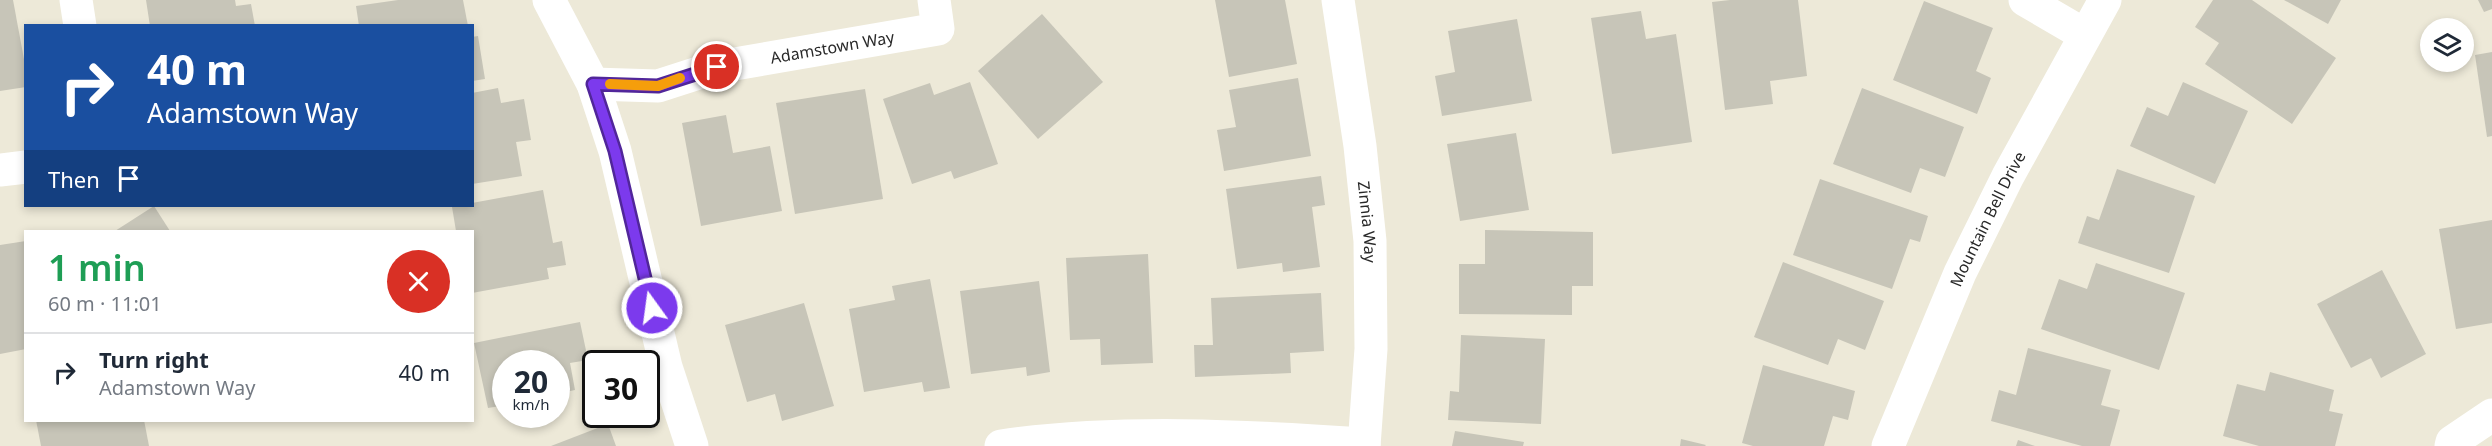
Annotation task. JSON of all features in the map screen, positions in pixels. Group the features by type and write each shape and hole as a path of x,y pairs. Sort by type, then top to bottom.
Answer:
{"street":[{"path":"76,0 80,24"},
{"path":"549,0 593,84 615,151 666,367 692,446"},
{"name":"Adamstown Way","path":"593,84 658,86 717,67 938,29 934,0"},
{"name":"Zinnia Way","path":"1338,0 1360,146 1370,241 1371,348 1364,445"},
{"path":"2025,0 2085,35"},
{"name":"Mountain Bell Drive","path":"1888,446 1893,428 1960,273 2008,176 2105,0"},
{"path":"0,170 24,166"},
{"path":"2451,446 2452,442 2492,415"},
{"path":"1001,446 1053,439 1155,437 1258,437 1364,445"}],"building":[{"path":"0,0 13,0 24,59 24,87 0,91"},
{"path":"146,0 235,0 236,6 251,4 255,24 150,24"},
{"path":"398,0 463,0 468,24 359,24 356,6"},
{"path":"1215,0 1285,0 1297,64 1229,77"},
{"path":"1798,0 1807,76 1770,81 1773,104 1725,110 1712,2"},
{"path":"2213,0 2252,0 2336,58 2292,124 2205,64 2219,43 2195,27"},
{"path":"2284,0 2341,0 2328,24"},
{"path":"2478,0 2492,0 2492,9 2484,12"},
{"path":"1924,1 1993,28 1976,71 1991,78 1977,114 1893,80"},
{"path":"1641,11 1646,39 1676,34 1692,142 1612,154 1591,18"},
{"path":"1042,14 1103,82 1038,139 978,71"},
{"path":"1517,19 1532,101 1442,116 1435,76 1455,72 1448,31"},
{"path":"478,36 485,79 474,81 474,37"},
{"path":"2492,52 2492,136 2487,137 2475,55"},
{"path":"1298,78 1311,156 1224,171 1217,130 1236,127 1229,90"},
{"path":"970,82 998,164 954,179 951,171 912,184 883,99 930,83 934,95"},
{"path":"2183,82 2248,111 2215,184 2130,146 2147,107 2168,116"},
{"path":"498,88 501,103 524,99 531,140 516,142 522,176 474,184 474,93"},
{"path":"1862,88 1964,127 1945,177 1920,168 1911,193 1833,164"},
{"path":"865,89 883,199 795,214 776,103"},
{"path":"726,115 733,153 770,146 782,211 701,226 682,123"},
{"path":"1516,133 1529,210 1460,221 1447,144"},
{"path":"2117,169 2195,196 2169,273 2078,243 2087,216 2099,220"},
{"path":"1321,176 1325,205 1312,207 1320,267 1283,272 1282,263 1237,269 1226,189"},
{"path":"1820,179 1928,216 1920,242 1910,239 1892,289 1793,255"},
{"path":"543,190 553,243 562,241 566,265 547,268 549,279 474,293 474,230 456,230 452,207 474,207 474,203"},
{"path":"155,207 169,230 117,230"},
{"path":"2492,220 2492,323 2456,329 2439,229"},
{"path":"1485,230 1593,232 1593,286 1572,286 1572,315 1459,314 1459,264 1485,264"},
{"path":"24,241 24,349 0,354 0,245"},
{"path":"1148,254 1153,363 1101,365 1100,339 1070,340 1066,258"},
{"path":"1783,262 1884,301 1865,350 1838,339 1828,365 1754,337"},
{"path":"2096,263 2185,293 2159,370 2041,329 2059,279 2087,289"},
{"path":"2382,270 2426,354 2381,378 2371,358 2351,368 2317,304"},
{"path":"930,279 950,388 924,392 922,382 864,392 849,309 895,300 892,286"},
{"path":"1039,281 1050,372 1027,376 1026,367 971,374 960,291"},
{"path":"1321,293 1324,351 1290,353 1291,373 1195,377 1194,345 1213,345 1211,298"},
{"path":"804,303 834,406 782,421 775,394 747,402 725,325"},
{"path":"580,322 586,350 582,350 582,361 570,363 570,350 492,350 492,407 488,408 474,343"},
{"path":"1461,335 1545,339 1541,424 1448,420 1450,391 1459,392"},
{"path":"2028,348 2111,370 2101,405 2120,410 2110,446 2082,446 1991,421 1999,390 2016,395"},
{"path":"570,363 575,390 570,391"},
{"path":"1763,365 1855,391 1848,420 1833,416 1824,446 1753,446 1742,443"},
{"path":"2270,372 2334,390 2329,411 2343,414 2335,446 2259,446 2223,436 2237,384 2265,391"},
{"path":"36,422 144,422 149,446 41,446"},
{"path":"598,428 609,428 616,446 551,446"},
{"path":"1455,431 1524,442 1523,446 1452,446"},
{"path":"1681,439 1706,445 1680,446"},
{"path":"2018,440 2035,446 2016,446"}],"slow traffic":[{"path":"610,84 658,86 680,78"}],"route":[{"path":"652,308 615,151 593,84 658,86 717,67"}]}
